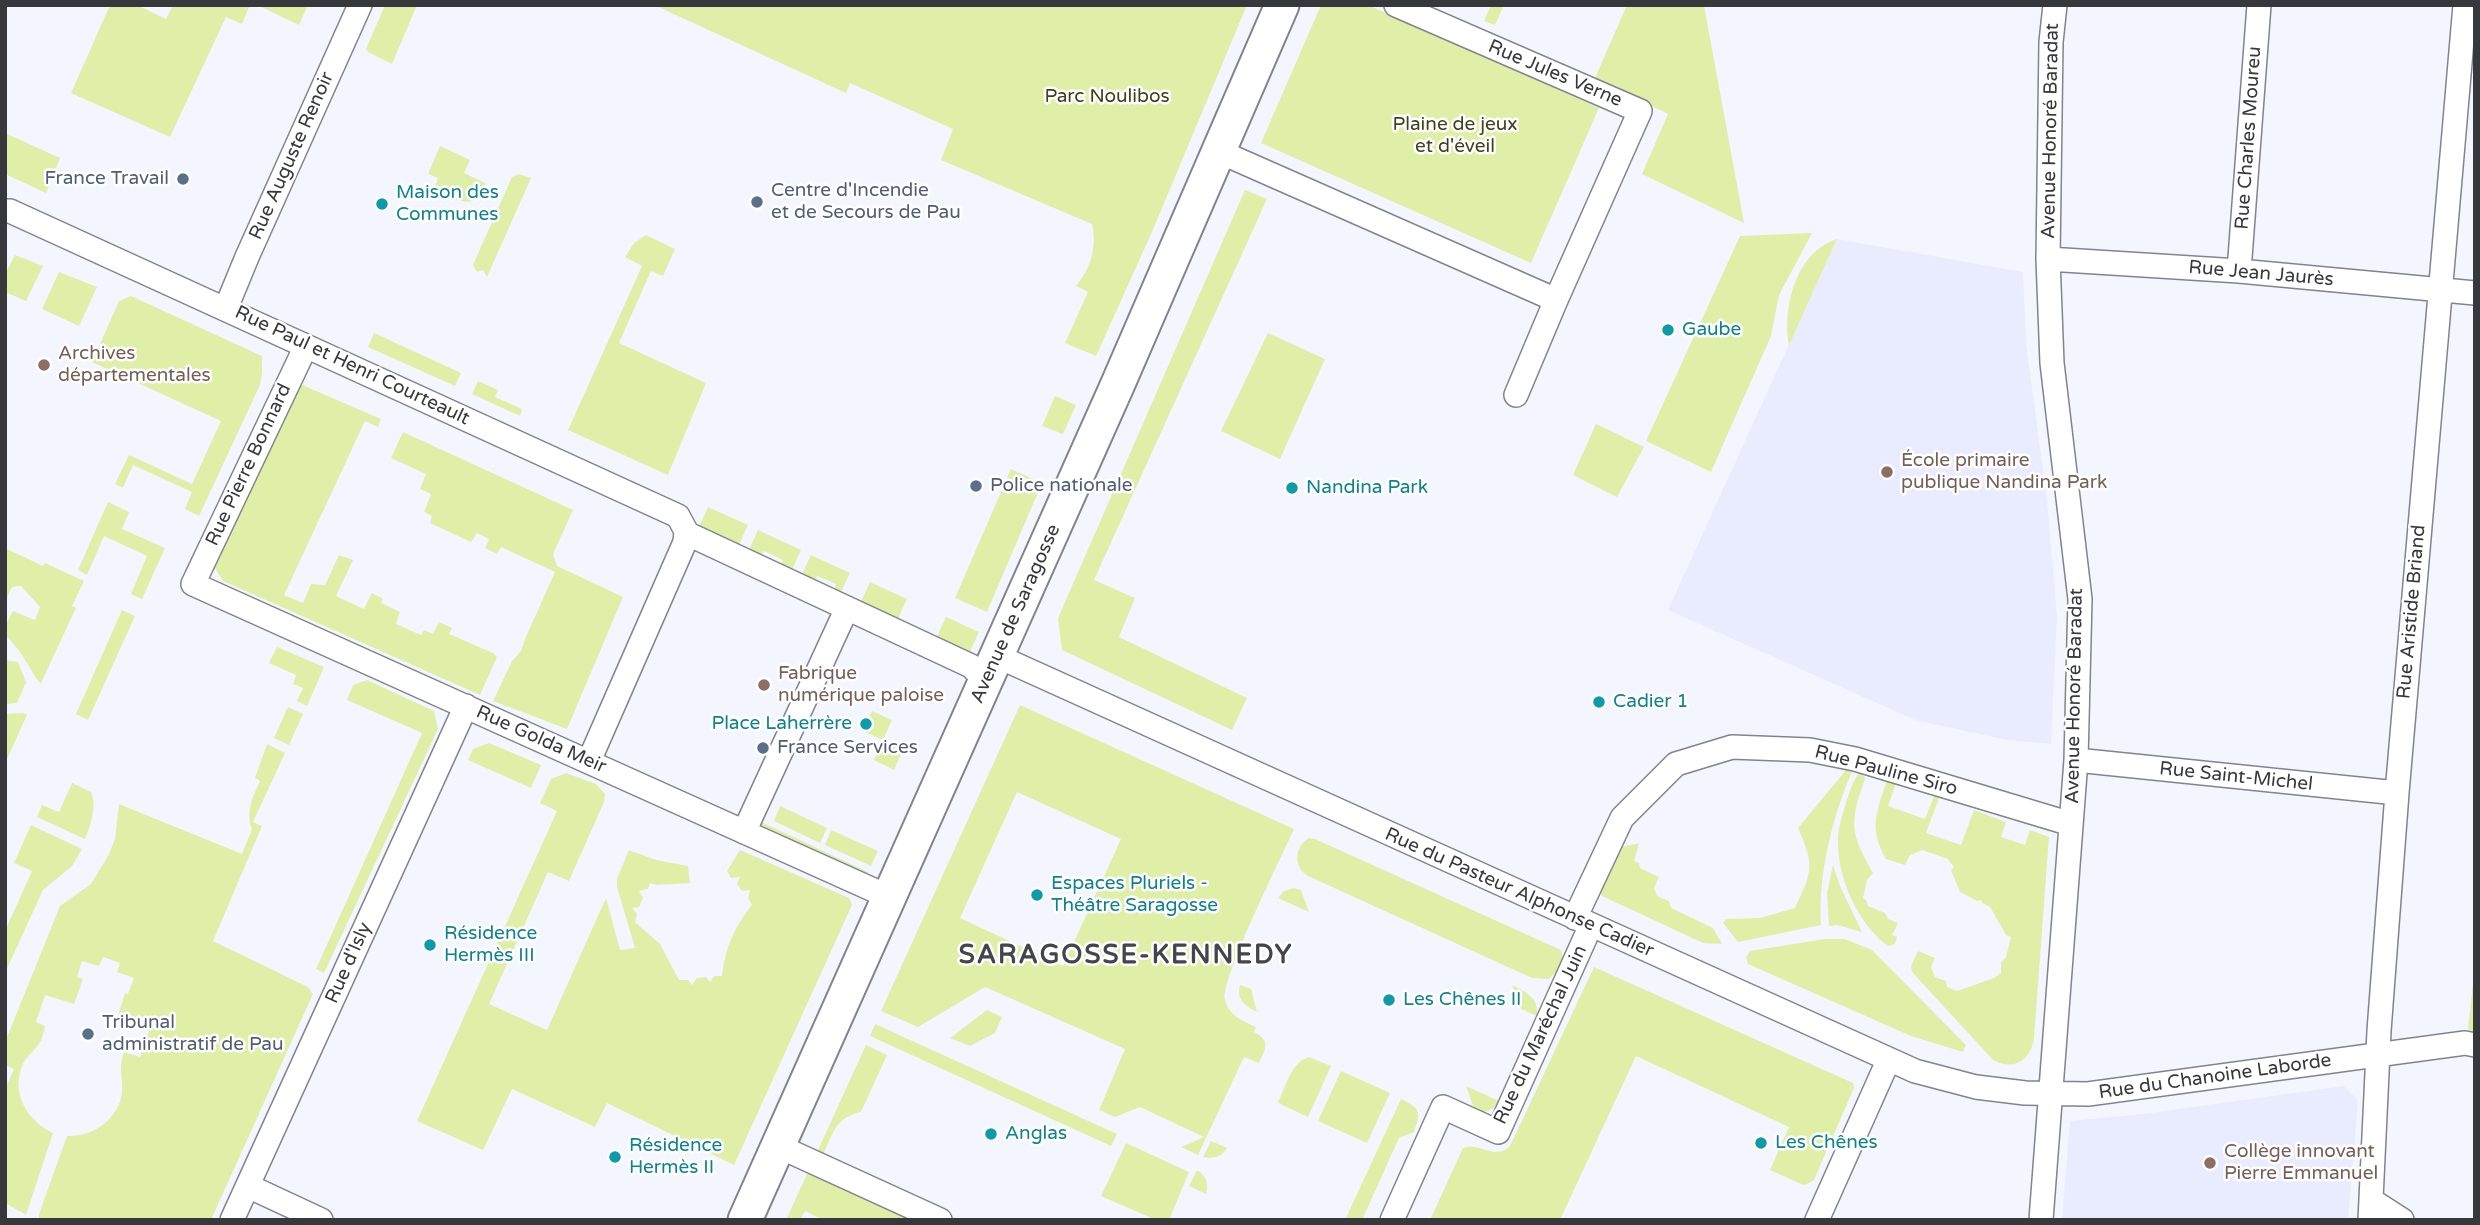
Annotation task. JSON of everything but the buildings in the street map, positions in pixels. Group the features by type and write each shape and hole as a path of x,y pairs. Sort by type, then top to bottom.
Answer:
{"street":[{"name":"Rue Auguste Renoir","path":"226,308 360,5"},
{"name":"Avenue de Saragosse","path":"745,1220 992,669 1282,5"},
{"name":"Rue Jules Verne","path":"1396,5 1640,111 1516,395"},
{"name":"Avenue Honoré Baradat","path":"2041,1220 2076,760 2080,599 2052,362 2048,259 2051,42 2054,5"},
{"name":"Rue Charles Moureu","path":"2239,271 2259,5"},
{"name":"Rue Aristide Briand","path":"2371,1210 2378,1055 2397,793 2465,5"},
{"path":"1218,151 1556,300"},
{"name":"Rue Paul et Henri Courteault","path":"7,209 670,512 678,516 686,532 847,608"},
{"name":"Rue Jean Jaurès","path":"2048,259 2239,271 2475,293"},
{"name":"Rue Pierre Bonnard","path":"193,584 306,345"},
{"path":"589,761 685,542 686,532"},
{"name":"Rue Golda Meir","path":"193,584 889,897"},
{"path":"744,832 847,608"},
{"name":"Rue du Pasteur Alphonse Cadier","path":"847,608 971,666 992,669 1583,922 1888,1061 1976,1087 2051,1094"},
{"name":"Rue d'Isly","path":"232,1220 466,706"},
{"name":"Rue Pauline Siro","path":"1583,922 1622,818 1676,764 1732,747 1810,750 1855,759 2071,824"},
{"name":"Rue Saint-Michel","path":"2076,760 2397,793"},
{"name":"Rue du Maréchal Juin","path":"1392,1220 1443,1107 1498,1132 1583,922"},
{"name":"Rue du Chanoine Laborde","path":"2051,1094 2088,1094 2378,1055 2475,1045"},
{"path":"1817,1220 1888,1061"},
{"path":"778,1146 940,1220"},
{"path":"248,1186 321,1220"},
{"path":"2371,1210 2402,1220"}],"shaded area":[{"name":"École primaire publique Nandina Park","path":"1837,239 2023,272 2026,343 2047,500 2057,617 2051,744 2007,740 1915,720 1668,610"},
{"name":"Collège innovant Pierre Emmanuel","path":"2344,1086 2358,1100 2348,1220 2062,1220 2070,1121 2143,1114"}],"green space":[{"path":"110,5 137,5 166,19 173,5 250,5 242,24 226,17 170,137 71,93"},
{"path":"257,5 308,5 299,25"},
{"path":"385,5 417,5 392,64 366,49"},
{"name":"Parc Noulibos","path":"654,5 1247,5 1152,232 1096,356 1065,343 1088,292 1076,286 1092,257 1092,224 941,160 953,129 850,83 846,93"},
{"name":"Plaine de jeux et d'éveil","path":"1321,5 1368,5 1599,108 1531,263 1261,143"},
{"path":"1491,5 1504,5 1495,25 1484,21"},
{"path":"1627,5 1704,5 1744,223 1642,174 1668,114 1595,78"},
{"path":"5,133 60,158 46,193 5,174"},
{"path":"440,146 470,160 464,173 485,183 476,199 464,201 434,189 438,178 428,174"},
{"path":"519,174 531,178 487,277 483,270 477,272 473,265 512,177"},
{"path":"1245,190 1267,199 1094,580 1135,598 1119,637 1247,698 1232,730 1062,650 1058,618"},
{"path":"1812,233 1779,295 1771,336 1711,472 1646,441 1740,236"},
{"path":"646,235 675,249 663,276 651,271 619,343 706,383 668,475 568,430 642,266 625,257 634,243"},
{"path":"1837,239 1789,345 1788,314 1795,283 1811,256"},
{"path":"15,255 43,266 26,301 5,292 5,274"},
{"path":"59,272 97,287 79,326 42,309"},
{"path":"131,296 262,356 260,385 199,516 185,509 192,492 133,465 123,488 115,484 129,455 192,484 221,421 92,362 119,301"},
{"path":"374,333 461,373 455,386 368,347"},
{"path":"1268,333 1325,359 1280,459 1221,431"},
{"path":"478,381 498,390 495,397 522,409 520,416 472,394"},
{"path":"300,384 381,419 378,427 365,421 284,595 303,603 311,584 325,585 339,555 353,560 336,596 364,609 372,593 383,599 381,603 400,612 396,624 421,635 424,630 433,634 439,622 452,628 449,634 497,657 480,695 223,581 214,567"},
{"path":"1055,396 1076,405 1063,434 1042,426"},
{"path":"1596,424 1644,447 1617,497 1573,475"},
{"path":"403,432 573,510 553,554 557,566 623,597 567,729 493,701 512,661 521,651 555,572 501,547 497,554 485,548 489,539 477,533 471,542 430,523 432,516 424,512 431,494 420,489 426,474 391,458"},
{"path":"1011,469 1042,483 987,612 955,598"},
{"path":"108,502 129,512 122,529 165,548 142,599 131,594 147,556 104,536 87,575 78,570"},
{"path":"708,507 748,525 738,547 698,529"},
{"path":"758,530 801,550 791,572 780,567 783,560 764,551 760,557 748,552"},
{"path":"5,548 84,581 72,606 76,608 41,683 5,634 5,626 13,611 35,620 40,607 21,586 12,587 5,601"},
{"path":"811,555 850,573 840,594 834,591 836,584 817,576 814,582 801,576"},
{"path":"870,582 907,599 897,621 860,604"},
{"path":"122,610 135,616 88,720 76,714"},
{"path":"946,617 979,632 969,654 936,639"},
{"path":"277,647 324,667 307,706 297,701 303,688 293,684 296,675 269,663"},
{"path":"5,660 18,662 26,682 17,703 5,704"},
{"path":"367,680 434,711 438,729 324,973 316,969 422,733 347,700 353,685"},
{"path":"1020,705 1294,829 1241,944 1226,988 1225,1000 1230,1010 1241,1020 1256,1027 1254,1032 1265,1042 1265,1049 1259,1063 1244,1057 1198,1155 1181,1147 1204,1137 1140,1107 1115,1117 1099,1110 1125,1049 985,987 918,1027 881,1011","holes":["1017,792 1121,839 1063,966 960,918"]},
{"path":"288,707 303,714 289,745 274,738"},
{"path":"872,711 892,720 883,740 863,731"},
{"path":"5,714 27,715 5,759"},
{"path":"883,740 903,750 894,770 874,760"},
{"path":"489,743 541,765 531,788 468,760 473,749"},
{"path":"267,744 285,753 253,822 262,826 213,941 308,987 313,994 211,1220 39,1220 67,1136 87,1133 111,1117 122,1091 121,1063 124,1052 140,1057 149,1031 117,1019 125,993 128,994 134,978 117,972 120,963 103,957 99,966 82,961 77,977 83,979 74,1004 45,995 36,1022 45,1026 43,1036 25,1061 19,1075 23,1105 36,1121 53,1133 26,1215 5,1203 5,1089 14,1069 5,1065 5,1042 60,906 91,884 108,856 115,839 119,804 242,854 252,829 250,810 260,781 255,778"},
{"path":"1851,769 1838,808 1824,867 1821,925 1738,942 1723,923 1726,919 1760,918 1795,908 1809,869 1807,851 1798,828 1846,770"},
{"path":"566,773 596,784 605,794 604,802 569,881 548,872 489,1004 547,1030 606,898 620,950 635,948 617,887 617,879 629,850 656,860 688,866 690,883 650,883 648,889 639,891 643,898 639,907 632,908 637,914 635,922 660,944 679,980 688,980 692,985 697,978 706,977 710,982 714,976 722,976 731,938 752,905 748,898 750,890 742,891 737,884 740,877 731,878 727,871 740,850 849,898 852,905 734,1165 607,1103 595,1127 512,1089 483,1150 417,1121 557,811 540,803 551,779"},
{"path":"1859,773 1862,773 1865,779 1856,807 1854,828 1873,873 1867,880 1863,898 1868,906 1885,913 1888,919 1898,923 1892,935 1897,937 1895,944 1888,946 1868,926 1852,901 1839,859 1840,824 1850,791"},
{"path":"1887,780 1896,783 1888,806 1925,819 1934,796 1939,798 1926,833 1961,845 1974,810 2006,822 2001,837 2025,845 2030,830 2049,837 2034,1038 2029,1053 2020,1062 2007,1064 1993,1060 1912,972 1911,966 1918,951 1935,958 1931,967 1935,977 1946,981 1947,987 1957,991 1994,978 2001,973 2001,962 2006,957 2011,937 2006,935 1990,907 1981,900 1977,901 1960,892 1951,870 1954,867 1948,859 1922,850 1910,855 1905,865 1886,859 1877,838 1876,820"},
{"path":"72,783 91,792 93,797 92,816 85,839 37,817 42,805 59,812"},
{"path":"780,806 827,828 820,843 774,821"},
{"path":"753,818 868,872 865,880 749,826"},
{"path":"31,825 82,849 72,866 43,890 5,973 5,931 32,871 14,863"},
{"path":"831,830 878,851 871,866 825,845"},
{"path":"1309,838 1561,950 1563,957 1557,971 1549,979 1532,978 1308,876 1300,868 1297,857 1300,846"},
{"path":"1639,843 1634,861 1639,863 1640,868 1659,877 1654,888 1657,896 1669,901 1671,908 1713,928 1722,944 1703,943 1602,896 1599,890 1617,848"},
{"path":"1833,865 1862,932 1837,925 1829,926 1827,893"},
{"path":"1294,888 1301,890 1309,912 1278,898 1284,891"},
{"path":"1825,939 1845,939 1872,950 1966,1045 1963,1052 1911,1036 1748,964 1746,957 1750,951"},
{"path":"2475,965 2475,1032 2468,1029"},
{"path":"1594,967 1853,1083 1854,1088 1814,1180 1805,1185 1770,1170 1789,1127 1636,1056 1560,1220 1430,1220 1463,1148 1475,1147 1499,1152 1510,1146"},
{"path":"1240,985 1251,989 1257,1012 1242,1002"},
{"path":"1512,985 1534,1000 1537,1016 1521,1009"},
{"path":"987,1010 1002,1017 995,1033 970,1046 950,1038"},
{"path":"875,1024 1117,1134 1111,1146 870,1036"},
{"path":"866,1045 887,1055 861,1112 841,1122 823,1155 818,1150"},
{"path":"1309,1057 1331,1066 1308,1117 1278,1103 1293,1070"},
{"path":"1341,1071 1390,1093 1367,1143 1318,1121"},
{"path":"1466,1086 1499,1101 1489,1111 1475,1111"},
{"path":"1401,1099 1418,1112 1414,1132 1399,1138 1362,1220 1345,1220"},
{"path":"1211,1141 1227,1148 1217,1157 1203,1157"},
{"path":"1126,1143 1189,1172 1169,1220 1156,1220 1101,1196"},
{"path":"1197,1170 1206,1180 1206,1194 1189,1186"},
{"path":"807,1174 912,1220 823,1220 805,1211 800,1220 786,1220"}],"place":[{"name":"France Travail","path":"183,179"},
{"name":"Centre d'Incendie et de Secours de Pau","path":"757,202"},
{"name":"Maison des Communes","path":"382,204"},
{"name":"Gaube","path":"1668,330"},
{"name":"Archives départementales","path":"44,365"},
{"name":"École primaire publique Nandina Park","path":"1887,472"},
{"name":"Police nationale","path":"976,486"},
{"name":"Nandina Park","path":"1292,488"},
{"name":"Fabrique numérique paloise","path":"764,685"},
{"name":"Cadier 1","path":"1599,702"},
{"name":"Place Laherrère","path":"866,724"},
{"name":"France Services","path":"763,748"},
{"name":"Espaces Pluriels - Théâtre Saragosse","path":"1037,895"},
{"name":"Résidence Hermès III","path":"430,945"},
{"name":"Les Chênes II","path":"1389,1000"},
{"name":"Tribunal administratif de Pau","path":"88,1034"},
{"name":"Anglas","path":"991,1134"},
{"name":"Les Chênes","path":"1761,1143"},
{"name":"Résidence Hermès II","path":"615,1157"},
{"name":"Collège innovant Pierre Emmanuel","path":"2210,1163"}],"district":[{"name":"SARAGOSSE-KENNEDY","path":"1126,956"}]}
